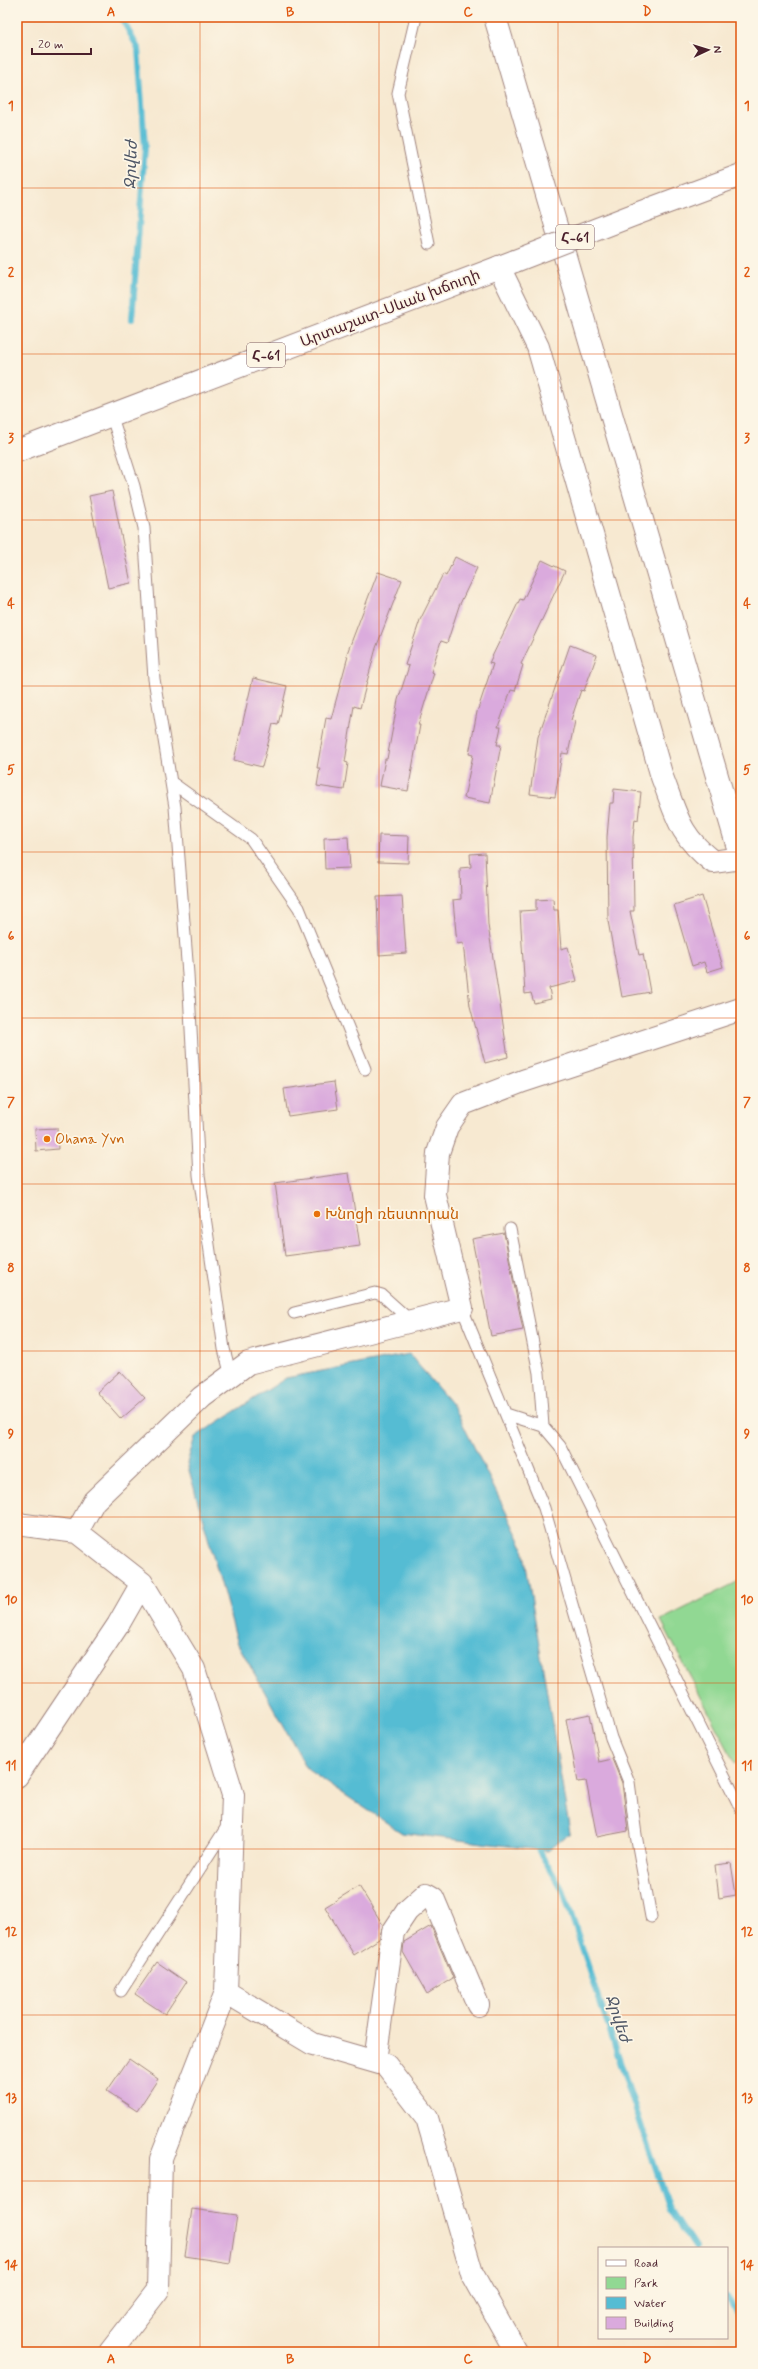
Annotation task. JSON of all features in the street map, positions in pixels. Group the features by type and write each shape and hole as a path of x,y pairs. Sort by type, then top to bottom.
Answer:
{"street":[{"path":"496,17 741,858 713,862 695,848 682,831 660,769 538,347 507,264"},
{"name":"Արտաշատ-Սևան խճուղի","path":"17,451 741,175"},
{"path":"77,1532 94,1501 202,1397 248,1363 462,1308 435,1195 438,1153 447,1127 463,1104 523,1081 741,1009"},
{"path":"17,1524 77,1532 142,1583 194,1670 233,1795 226,1992 161,2159 158,2290 110,2352"},
{"path":"17,1776 118,1625 142,1583"},
{"path":"375,2061 393,1932 407,1911 426,1894 432,1898 478,2005"},
{"path":"226,1992 313,2044 386,2065 427,2118 472,2273 516,2352"}],"lane":[{"path":"416,17 398,93 429,244"},
{"path":"111,414 134,486 144,528 154,679 171,782 188,974 199,1175 224,1349 231,1376"},
{"path":"171,782 251,839 299,908 365,1069"},
{"path":"510,1228 539,1373 543,1426"},
{"path":"294,1313 374,1293 382,1295 410,1321"},
{"path":"462,1308 544,1508 611,1738 629,1782 636,1835 651,1917"},
{"path":"506,1414 543,1426 560,1446 741,1809"},
{"path":"121,1991 232,1820"}],"green space":[{"path":"741,1580 741,1759 735,1763 661,1620"}],"water":[{"path":"409,1354 455,1408 523,1547 570,1833 548,1851 402,1833 308,1770 238,1644 187,1463 195,1437 286,1378"}],"building":[{"path":"112,491 131,583 108,588 89,496"},
{"path":"455,557 477,568 459,606 447,643 441,641 431,672 434,673 418,725 420,725 408,791 380,786 385,759 387,759 398,700 409,666 405,665 420,620 443,574 446,576"},
{"path":"542,560 565,571 521,664 523,665 515,691 511,690 498,727 501,727 497,745 501,745 490,803 464,798 473,755 469,754 477,712 493,664 489,663 520,599 523,600"},
{"path":"378,572 402,580 376,648 360,708 354,706 345,762 348,763 344,790 317,786 320,768 317,768 326,718 331,719 348,656 346,656"},
{"path":"570,645 597,655 584,691 581,690 571,720 575,721 568,754 562,753 555,797 530,794 538,737"},
{"path":"253,678 287,686 278,725 273,724 262,767 234,760"},
{"path":"614,789 641,792 638,820 635,819 633,837 634,911 630,911 639,955 643,954 650,992 622,997 608,921 607,837 610,803 613,803"},
{"path":"379,835 409,836 408,863 378,862"},
{"path":"348,837 350,868 325,869 324,838"},
{"path":"485,853 488,925 508,1057 485,1063 470,1006 463,943 457,944 453,900 461,899 460,868 471,867 470,854"},
{"path":"402,896 406,953 379,955 377,897"},
{"path":"702,896 723,967 707,972 704,962 692,966 674,905"},
{"path":"553,899 554,910 558,910 561,949 568,947 577,981 549,988 551,999 534,1003 531,993 525,994 520,911 536,910 536,900"},
{"path":"334,1082 338,1109 288,1116 284,1089"},
{"name":"Ohana Yvn","path":"57,1128 58,1149 36,1151 35,1129"},
{"name":"Խնոցի ռեստորան","path":"349,1173 360,1246 285,1256 275,1183"},
{"path":"504,1233 523,1330 491,1336 472,1239"},
{"path":"120,1371 145,1398 121,1419 97,1392"},
{"path":"590,1714 599,1762 612,1759 622,1783 628,1831 597,1837 586,1781 578,1782 566,1719"},
{"path":"731,1863 736,1895 719,1898 715,1865"},
{"path":"359,1886 383,1925 379,1939 354,1955 325,1907"},
{"path":"431,1926 453,1978 427,1994 403,1952 404,1942"},
{"path":"157,1962 186,1982 165,2014 135,1994"},
{"path":"129,2059 158,2079 137,2111 107,2091"},
{"path":"192,2209 237,2215 230,2263 185,2256"}],"waterway":[{"name":"Ջրվեժ","path":"121,17 138,48 145,147 132,319"},
{"name":"Ջրվեժ","path":"534,1843 563,1890 669,2209 694,2247"},
{"name":"Ջրվեժ","path":"728,2299 741,2319"}],"place":[{"name":"Ohana Yvn","path":"47,1139"},
{"name":"Խնոցի ռեստորան","path":"317,1214"}]}
